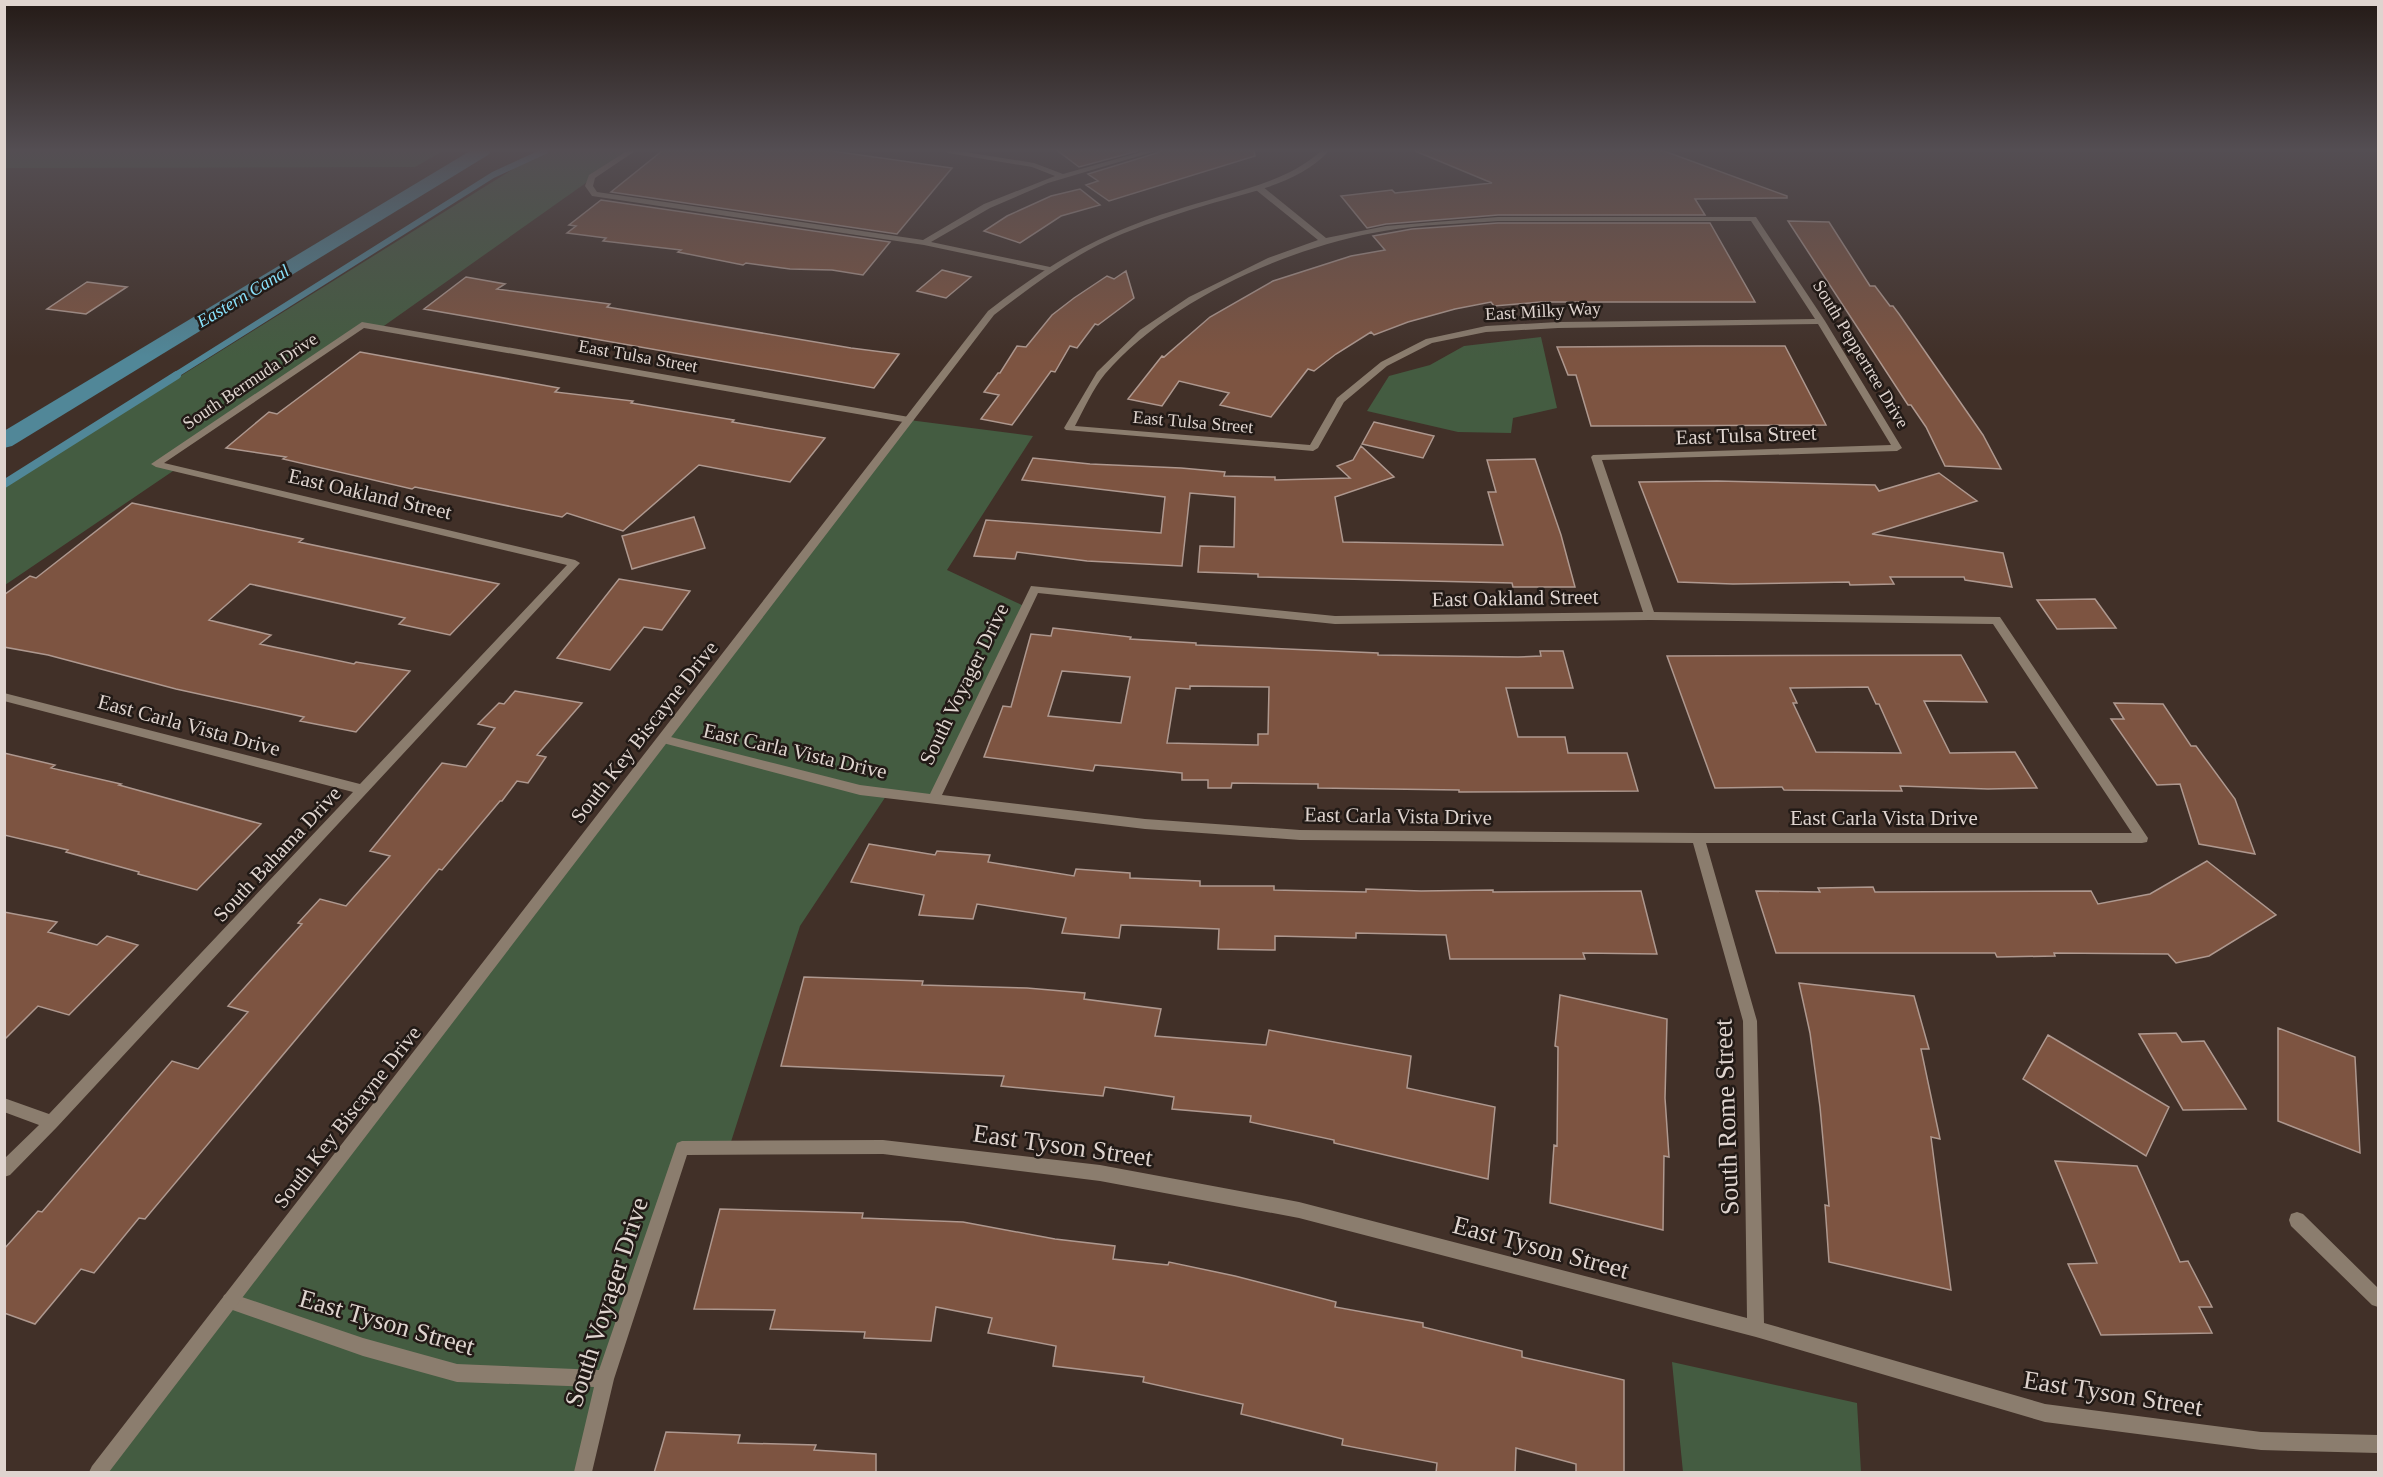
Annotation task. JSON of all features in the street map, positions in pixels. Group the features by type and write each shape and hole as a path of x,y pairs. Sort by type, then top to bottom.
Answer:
{"street":[{"path":"769,220 924,243 1047,269"},
{"path":"924,243 963,220"},
{"name":"South Key Biscayne Drive","path":"98,1473 991,313 1047,269 1101,241 1157,220"},
{"path":"1298,220 1324,241"},
{"name":"South Peppertree Drive","path":"1324,241 1386,228 1495,220"},
{"name":"South Peppertree Drive","path":"1754,220 1821,321 1897,448"},
{"name":"East Tulsa Street","path":"1313,448 1069,428 1100,374 1143,332 1192,299 1270,260 1324,241"},
{"name":"East Milky Way","path":"1313,448 1340,400 1384,364 1429,341 1486,329 1558,325 1821,321"},
{"name":"East Tulsa Street","path":"362,325 909,420"},
{"name":"South Bermuda Drive","path":"156,464 362,325"},
{"name":"East Tulsa Street","path":"1650,616 1596,457 1897,448"},
{"name":"East Oakland Street","path":"156,464 575,563"},
{"name":"South Bahama Drive","path":"4,1170 52,1122 575,563"},
{"name":"East Oakland Street","path":"1035,589 1335,620 1650,616 1996,620 2142,838"},
{"name":"South Voyager Drive","path":"934,798 1035,589"},
{"name":"East Carla Vista Drive","path":"4,697 363,790"},
{"name":"East Carla Vista Drive","path":"663,739 861,790 1145,824 1300,835 2142,838"},
{"name":"South Rome Street","path":"1698,838 1750,1021 1756,1329"},
{"path":"4,1105 52,1122"},
{"name":"East Tyson Street","path":"682,1148 883,1147 1100,1173 1299,1210 1756,1329 2045,1413 2260,1441 2379,1444"},
{"name":"South Voyager Drive","path":"583,1473 605,1379 682,1148"},
{"path":"2297,1220 2379,1299"},
{"name":"East Tyson Street","path":"230,1300 363,1347 457,1373 605,1379"}],"green space":[{"path":"431,220 534,220 381,328 362,325 157,464 176,469 5,585 4,486"},
{"path":"1541,337 1557,408 1513,418 1511,433 1458,432 1367,411 1389,376 1430,365 1464,346"},
{"path":"909,420 1033,436 947,570 1026,607 934,798 888,793 800,926 729,1148 682,1149 605,1379 583,1472 98,1472"},
{"path":"1672,1362 1857,1403 1861,1472 1683,1472"}],"building":[{"path":"575,220 738,220 890,242 863,275 832,270 790,269 746,263 743,265 678,252 681,250 603,241 606,238 567,233 576,226 569,225"},
{"path":"801,220 909,220 897,234"},
{"path":"1001,220 1055,220 1020,243 984,231"},
{"path":"1360,220 1437,220 1386,224 1367,228"},
{"path":"1788,221 1829,222 1870,286 1875,286 1899,314 1983,435 2001,469 1945,466 1926,427 1911,405 1908,405"},
{"path":"1498,223 1710,223 1755,302 1540,302 1494,306 1491,302 1408,322 1374,335 1371,332 1314,371 1308,369 1271,417 1220,405 1229,393 1179,381 1162,406 1128,399 1162,356 1164,357 1210,317 1273,281 1351,256 1385,250 1373,236 1412,229"},
{"path":"942,270 971,277 946,298 917,291"},
{"path":"1126,271 1134,298 1098,325 1095,324 1077,348 1070,346 1055,372 1051,371 1012,425 981,419 999,395 984,392 1000,373 1017,346 1026,347 1052,315 1074,298 1107,276 1114,279"},
{"path":"466,277 505,284 497,289 610,304 607,307 899,354 874,388 424,309"},
{"path":"87,282 127,287 86,314 47,309"},
{"path":"1785,346 1826,425 1591,426 1576,375 1568,375 1557,347"},
{"path":"360,352 559,388 555,392 633,401 631,403 825,438 790,482 699,465 623,531 567,513 562,517 415,487 412,489 283,459 286,457 226,448 269,412 277,414"},
{"path":"1374,422 1434,436 1423,458 1362,444"},
{"path":"1361,446 1394,477 1335,497 1343,542 1503,545 1488,492 1496,492 1487,460 1535,459 1561,535 1575,587 1513,587 1512,583 1258,577 1258,574 1198,572 1200,546 1234,547 1235,497 1190,493 1182,566 1087,561 1017,552 1015,559 974,556 986,520 1161,533 1165,497 1022,480 1033,458 1090,464 1225,472 1224,476 1275,477 1275,480 1350,478 1337,466 1353,460"},
{"path":"1939,473 1977,501 1872,534 2003,553 2012,587 1965,580 1964,577 1890,577 1894,584 1850,585 1849,582 1733,584 1678,582 1639,482 1717,481 1875,485 1879,491"},
{"path":"132,503 303,539 299,542 499,584 450,635 399,624 405,618 250,584 209,620 271,635 260,644 354,664 356,662 410,671 356,732 300,721 304,717 176,689 48,655 4,647 4,595 30,576 36,578"},
{"path":"694,517 705,548 632,569 622,536"},
{"path":"619,579 690,591 662,630 644,627 610,670 557,658"},
{"path":"2095,599 2116,628 2057,629 2037,600"},
{"path":"1053,628 1131,637 1130,639 1196,643 1196,645 1378,653 1378,655 1518,657 1541,656 1540,651 1563,651 1573,688 1506,688 1518,737 1565,737 1568,753 1627,753 1638,791 1459,792 1459,790 1318,788 1318,784 1232,783 1231,788 1208,788 1208,780 1182,780 1182,773 1095,765 1093,771 984,757 1003,706 1011,707 1031,634 1051,636","holes":["1062,671 1130,677 1121,723 1048,716","1190,686 1269,687 1268,734 1258,734 1258,745 1167,743 1176,688 1190,689"]},
{"path":"1961,655 1987,702 1924,701 1950,753 2015,752 2037,788 1900,786 1902,791 1784,790 1782,787 1715,788 1667,656","holes":["1868,687 1876,704 1879,704 1901,753 1816,752 1793,703 1797,703 1790,688"]},
{"path":"515,691 582,703 537,755 546,757 528,783 517,781 442,870 439,869 145,1219 139,1218 94,1273 81,1269 35,1324 4,1313 4,1249 38,1211 42,1212 172,1061 198,1069 248,1012 228,1006 302,924 298,923 320,899 346,906 390,856 370,851 442,763 466,767 495,728 478,724 499,703 504,704"},
{"path":"2114,703 2163,704 2191,746 2196,746 2235,799 2255,854 2199,844 2180,784 2157,785 2111,719 2124,719"},
{"path":"4,753 55,765 51,768 121,784 119,785 261,824 197,890 138,874 139,872 66,852 68,850 4,835"},
{"path":"869,844 935,855 937,851 990,855 988,862 1074,876 1076,869 1130,873 1130,878 1200,881 1200,886 1274,886 1274,890 1366,892 1366,889 1493,890 1493,892 1641,891 1657,954 1583,953 1585,959 1450,959 1446,935 1356,933 1356,938 1275,936 1275,950 1218,949 1219,929 1121,925 1119,938 1062,933 1066,918 977,904 973,919 919,915 924,895 851,882"},
{"path":"2207,861 2276,915 2209,956 2176,963 2168,954 2054,953 2055,956 1997,957 1995,953 1776,953 1756,891 1820,892 1818,888 1873,887 1875,892 2091,891 2098,904 2150,894"},
{"path":"4,912 57,922 48,932 97,945 107,936 138,945 69,1015 38,1006 4,1040"},
{"path":"804,977 923,981 922,985 1027,988 1085,993 1084,999 1161,1009 1155,1036 1266,1045 1269,1030 1411,1056 1407,1088 1495,1107 1488,1179 1334,1143 1334,1140 1250,1122 1251,1116 1172,1109 1174,1097 1105,1087 1103,1096 1001,1086 1004,1076 781,1066"},
{"path":"1799,983 1914,996 1929,1049 1921,1049 1940,1139 1931,1137 1951,1290 1829,1262 1825,1205 1829,1206 1820,1107 1810,1033"},
{"path":"1560,995 1667,1019 1665,1098 1669,1157 1664,1156 1663,1230 1550,1203 1554,1145 1557,1146 1558,1047 1555,1046"},
{"path":"2278,1028 2355,1057 2360,1153 2278,1121"},
{"path":"2176,1033 2182,1042 2204,1041 2246,1109 2183,1110 2139,1034"},
{"path":"2048,1035 2169,1107 2146,1156 2023,1079"},
{"path":"2055,1161 2137,1166 2180,1262 2188,1261 2212,1307 2199,1307 2212,1333 2101,1335 2068,1264 2097,1263"},
{"path":"720,1209 863,1213 862,1218 963,1222 1055,1239 1115,1246 1113,1259 1168,1265 1169,1262 1235,1276 1336,1302 1335,1307 1423,1323 1423,1327 1522,1351 1522,1357 1624,1380 1624,1473 1576,1473 1576,1464 1516,1448 1515,1473 1436,1473 1437,1463 1342,1445 1343,1439 1241,1414 1243,1404 1143,1382 1144,1377 1053,1366 1056,1346 988,1333 992,1318 936,1307 931,1341 864,1338 865,1332 770,1329 775,1310 694,1309"},
{"path":"666,1432 740,1435 738,1443 816,1445 814,1450 876,1454 876,1473 654,1473"}],"waterway":[{"name":"Eastern Canal","path":"4,441 368,220"},
{"path":"174,376 422,220"},
{"path":"4,484 177,375"}]}
